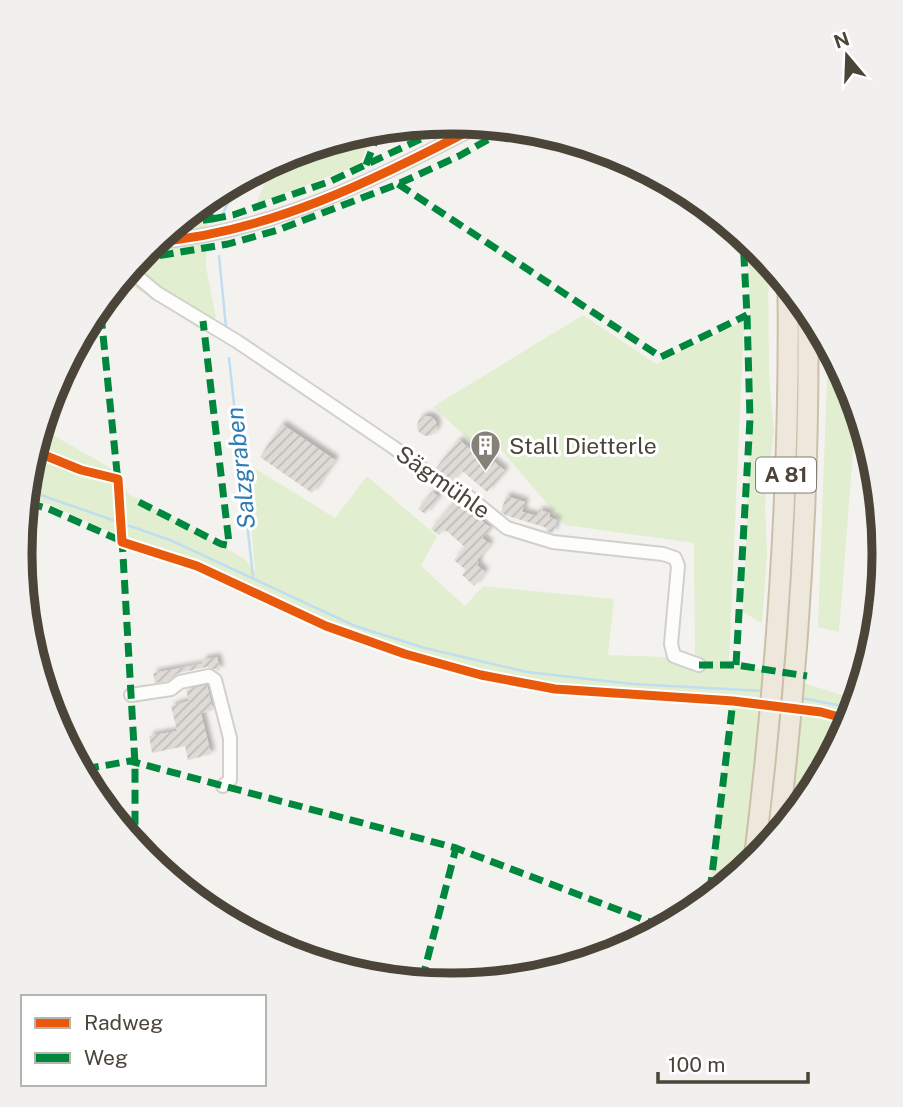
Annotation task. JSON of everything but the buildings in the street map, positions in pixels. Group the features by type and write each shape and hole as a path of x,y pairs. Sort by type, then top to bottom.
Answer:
{"highway":[{"name":"A 81","path":"786,659 788,302"},
{"name":"A 81","path":"779,816 781,716 805,512 808,331"},
{"name":"A 81","path":"758,839 781,716"}],"street":[{"path":"173,240 199,237 264,221 392,169 465,133"},
{"name":"Sägmühle","path":"138,275 157,293 238,342 393,447 449,489 464,493 507,528 553,542 663,554 675,558 678,566 671,644 674,656 699,664"},
{"path":"131,695 171,689 180,682 209,676 215,680 232,751 230,780 223,786"}],"green space":[{"path":"369,142 359,165 256,204 267,176 316,156"},
{"path":"208,212 206,267 216,317 198,328 131,285 128,287 155,257"},
{"path":"748,257 768,278 769,375 774,431 765,504 767,554 762,623 743,612 751,380"},
{"path":"583,315 656,364 744,321 729,660 846,696 828,739 801,787 767,830 710,885 733,701 555,689 481,675 327,621 199,561 132,542 49,504 35,500 50,433 109,467 129,494 245,559 255,572 246,463 335,518 367,476 437,536 421,566 465,606 483,586 614,599 608,655 695,658 694,543 565,525 488,434 472,442 433,407"},
{"path":"828,367 840,393 854,436 839,632 818,627"}],"waterway":[{"name":"Salzgraben","path":"223,214 227,204 242,190"},
{"name":"Salzgraben","path":"219,256 226,327"},
{"name":"Salzgraben","path":"229,358 253,577"},
{"path":"36,493 170,540 355,626 425,648 527,672 632,684 764,691"},
{"path":"801,698 843,706"}],"marked path":[{"path":"212,219 233,215 331,181 432,134"},
{"path":"156,256 228,244 278,230 398,184 459,156 495,136"},
{"path":"366,165 375,141"},
{"path":"398,184 661,357 747,315"},
{"path":"194,221 212,219 218,204"},
{"path":"736,665 750,419 744,253"},
{"path":"102,321 118,482"},
{"path":"139,502 221,544 229,543 203,321"},
{"path":"34,505 126,543"},
{"path":"122,538 135,764 135,829"},
{"path":"699,665 736,665 807,676"},
{"path":"711,884 733,701"},
{"path":"90,768 130,761 456,848 651,922"},
{"path":"424,973 456,848"}],"cycle path":[{"path":"173,240 239,228 321,201 463,133"},
{"path":"44,455 81,470 118,479 122,542 197,566 326,626 405,654 481,675 555,689 733,701 821,712 839,717"}],"place":[{"name":"Stall Dietterle","path":"486,473"}]}
